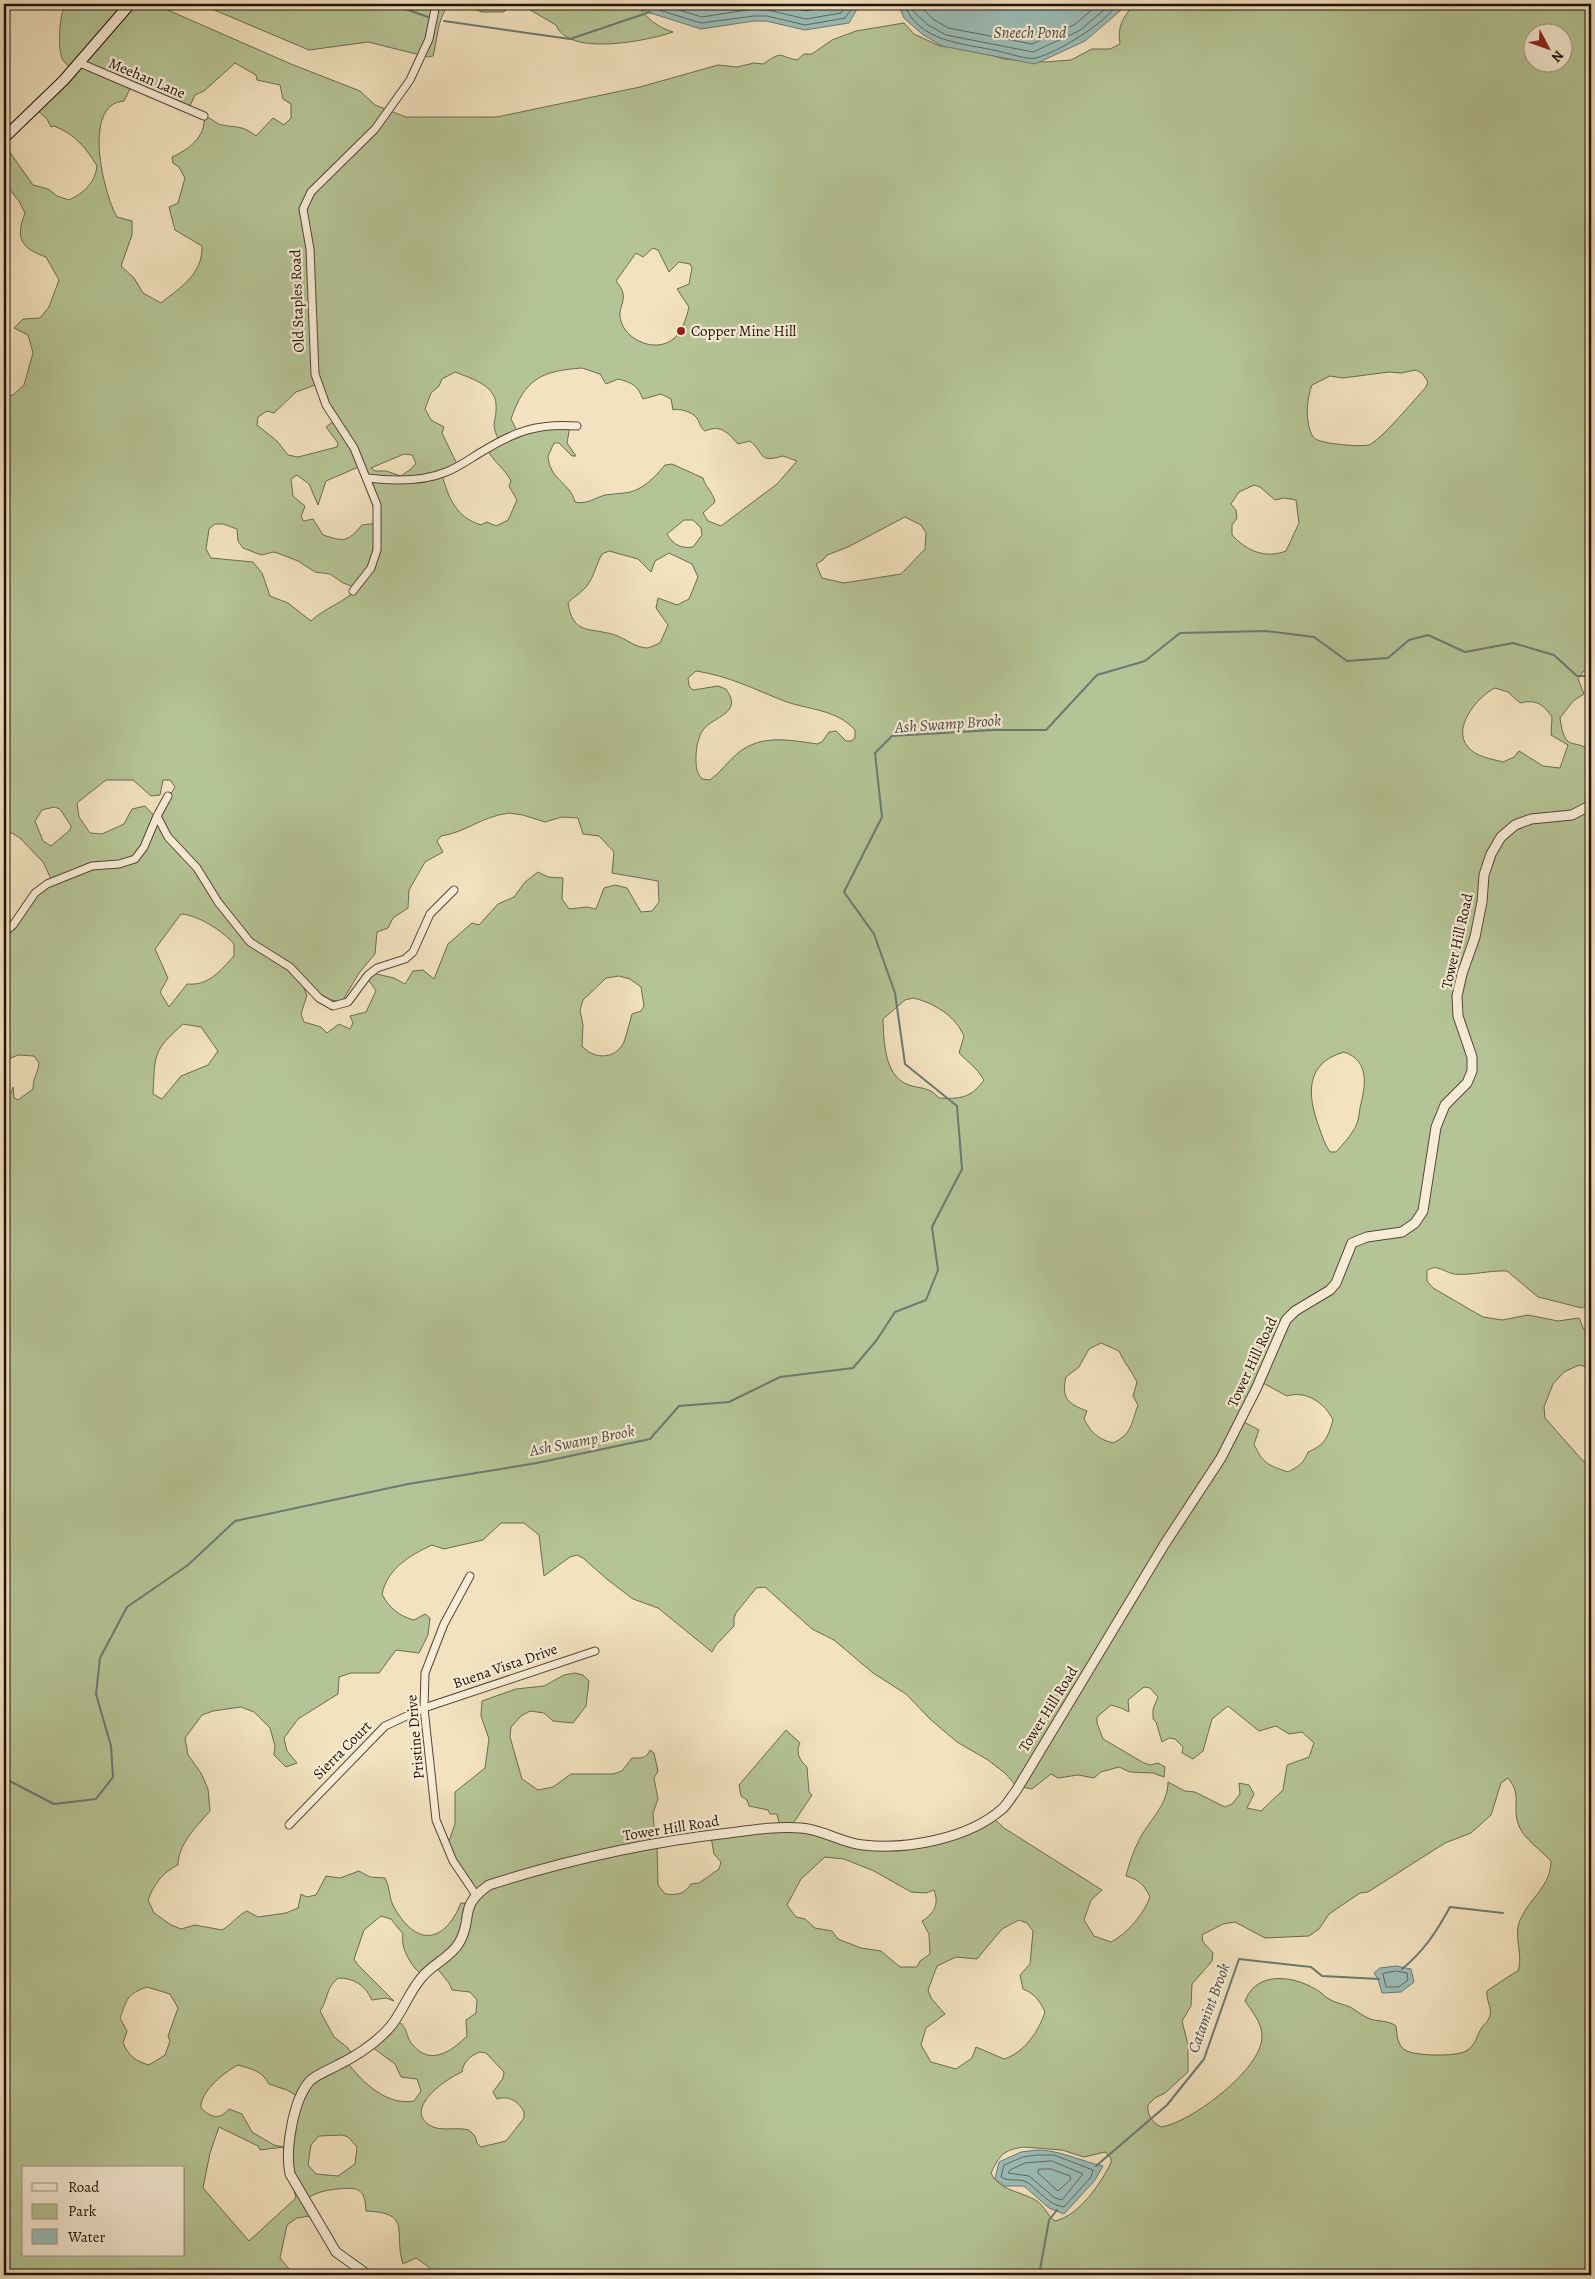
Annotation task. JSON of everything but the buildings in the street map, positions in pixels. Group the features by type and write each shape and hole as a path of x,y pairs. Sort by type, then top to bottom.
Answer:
{"main road":[{"path":"4,138 80,64 130,4"}],"street":[{"name":"Old Staples Road","path":"353,591 371,568 377,550 377,505 354,448 326,404 314,374 310,250 303,209 311,192 375,129 410,80 429,39 436,4"},
{"name":"Meehan Lane","path":"80,64 204,116"},
{"path":"367,478 401,480 437,475 523,432 554,424 577,426"},
{"path":"4,933 13,924 35,893 47,884 92,866 119,864 135,859 148,840 157,816 168,796"},
{"name":"Tower Hill Road","path":"476,1895 489,1885 544,1868 627,1849 698,1837 801,1828 861,1845 884,1846 948,1838 971,1828 1002,1809 1018,1787 1164,1545 1222,1458 1290,1314 1330,1290 1338,1277 1352,1244 1367,1237 1402,1232 1415,1223 1423,1211 1436,1127 1449,1100 1467,1083 1472,1071 1472,1057 1458,1016 1457,996 1462,974 1475,937 1486,868 1501,836 1515,825 1523,822 1572,815 1591,805"},
{"path":"157,816 168,837 197,868 218,902 250,942 290,967 319,998 334,1006 348,1002 368,975 377,968 405,959 413,952 430,914 454,890"},
{"name":"Pristine Drive","path":"470,1576 444,1624 425,1673 424,1708 436,1820 453,1861 476,1895"},
{"name":"Buena Vista Drive","path":"424,1708 595,1651"},
{"name":"Sierra Court","path":"289,1825 385,1726 424,1708"},
{"path":"368,2275 336,2252 290,2174 288,2161 293,2121 299,2099 309,2082 357,2054 390,2027 421,1977 459,1943 466,1915 476,1895"}],"green space":[{"path":"66,4 154,4 291,64 360,91 375,105 406,117 497,117 640,87 718,65 737,67 754,63 763,64 780,55 797,60 804,54 812,54 832,40 856,31 904,23 914,34 940,46 965,47 1004,59 1045,62 1071,60 1092,49 1110,49 1120,44 1120,27 1134,4 1591,4 1591,661 1578,679 1584,694 1573,701 1560,718 1567,741 1591,751 1591,1302 1582,1308 1538,1297 1507,1271 1454,1274 1434,1268 1427,1271 1427,1281 1433,1288 1483,1317 1502,1320 1528,1315 1558,1321 1579,1318 1584,1330 1591,1331 1591,1368 1579,1365 1564,1372 1553,1384 1544,1407 1545,1418 1583,1461 1591,1462 1591,2275 431,2275 429,2267 416,2258 403,2264 396,2220 381,2213 366,2211 362,2193 351,2188 326,2191 307,2198 316,2215 297,2218 287,2225 280,2258 294,2275 4,2275 4,1097 11,1093 13,1087 14,1098 18,1100 33,1089 39,1063 34,1056 18,1055 4,1061 4,935 28,903 52,881 43,862 20,838 12,833 4,835 4,397 13,395 24,385 33,353 28,335 14,328 23,319 40,318 49,307 59,280 46,257 31,250 22,241 21,230 25,213 19,201 4,183 4,144 33,185 48,189 57,196 69,200 84,191 94,178 97,166 89,153 74,137 61,129 54,126 51,127 47,119 36,109 72,69 66,64 61,55 59,40 60,23","holes":["235,63 256,75 257,80 280,85 283,99 291,104 291,118 284,125 273,118 256,136 243,128 220,124 204,117 204,124 199,137 190,147 172,157 173,163 179,167 185,178 178,203 169,207 175,230 202,246 199,264 195,272 161,303 143,293 134,278 121,266 132,235 132,221 117,217 112,206 102,171 99,133 103,117 111,106 124,101 131,87 188,110 195,95 204,91","653,248 658,250 669,272 679,262 690,264 692,268 689,284 677,289 689,307 685,321 681,330 672,340 658,345 651,345 636,340 625,330 620,318 623,293 616,281 636,253 643,257","582,368 600,374 606,384 618,379 623,380 631,383 639,391 643,399 661,394 671,399 673,410 682,410 694,415 705,431 720,429 738,444 750,441 766,458 783,456 797,461 777,484 721,526 708,521 703,513 715,502 703,478 672,464 665,465 652,479 636,490 605,495 587,502 575,502 569,490 552,471 548,456 554,443 559,443 572,456 576,456 567,443 570,426 538,428 518,433 511,419 516,405 529,386 537,379 556,371","1416,370 1423,374 1428,382 1426,387 1374,442 1364,446 1348,445 1330,443 1313,437 1310,432 1308,419 1308,404 1312,385 1330,376 1343,378 1389,372 1401,373","455,372 481,383 495,397 494,426 500,443 488,451 509,477 511,481 509,486 517,500 508,520 496,526 487,522 481,525 472,522 455,506 448,492 442,475 458,466 442,433 444,427 431,420 425,409 431,393 439,386 442,379","318,384 334,421 326,427 338,443 337,447 298,457 288,455 277,441 257,425 258,417 267,411 274,413 296,392","404,454 412,455 416,463 401,476 386,471 375,471 371,468","361,466 378,523 362,525 353,535 345,539 336,539 323,535 313,519 304,521 301,517 305,506 293,496 291,479 297,475 309,484 318,505 326,481","1254,485 1260,487 1275,500 1284,498 1296,500 1299,523 1286,551 1264,554 1250,549 1238,541 1232,535 1232,525 1237,518 1236,510 1231,504 1239,492","905,517 921,525 926,533 925,549 901,574 844,583 822,578 816,564 827,555 848,547","684,520 693,520 701,528 702,535 693,547 682,547 669,538 667,534","215,524 223,524 237,529 238,541 243,548 261,555 274,552 280,554 298,561 315,572 330,574 343,583 357,588 348,597 322,612 311,621 288,603 270,596 262,573 253,562 211,558 206,549 209,529","609,551 638,559 651,572 655,561 669,553 692,564 698,577 689,599 677,605 658,598 656,608 668,625 660,643 643,648 615,635 579,626 570,614 568,603 586,587 602,554","696,671 719,676 784,701 831,714 848,723 855,730 855,738 851,741 846,741 836,731 829,732 822,742 817,744 786,740 756,743 738,753 710,780 702,779 696,767 697,747 701,733 708,725 725,714 731,704 731,697 726,689 718,686 693,690 689,686 688,678","1495,688 1508,692 1520,703 1535,702 1545,709 1552,717 1551,735 1568,745 1560,768 1543,766 1519,751 1514,757 1503,762 1484,757 1471,750 1464,739 1463,731 1469,713 1481,698","106,780 133,780 151,796 160,795 163,780 170,780 175,787 156,818 145,806 132,809 124,824 102,834 90,833 79,817 77,803","54,807 60,809 71,826 70,830 51,846 43,841 35,821 42,810","509,813 523,815 545,822 562,817 578,818 583,834 599,836 614,852 612,873 658,881 659,902 652,911 641,912 627,888 615,885 604,888 596,909 587,907 569,909 562,899 563,878 548,877 538,872 525,882 514,897 498,904 479,925 472,923 448,944 434,979 423,970 413,971 405,984 394,978 372,973 368,979 376,991 366,1012 350,1016 353,1023 350,1029 339,1024 327,1033 321,1027 304,1022 301,1014 307,995 300,979 325,998 337,1001 343,1000 359,973 375,954 377,932 388,928 393,918 408,908 409,890 425,862 443,852 437,841 441,836","181,914 195,917 210,924 234,944 234,956 219,972 202,983 187,984 169,1007 160,992 168,978 155,949","619,976 630,979 641,987 644,1006 641,1011 632,1014 624,1042 614,1053 602,1056 597,1055 582,1046 583,1025 580,1010 583,1000 606,978","913,998 929,1003 943,1011 955,1022 964,1036 959,1053 977,1070 984,1080 975,1091 965,1096 939,1098 924,1088 903,1082 896,1076 887,1059 883,1019 905,1000","183,1024 201,1027 218,1051 208,1065 181,1076 162,1099 153,1094 154,1070 155,1061 166,1041","1344,1052 1353,1056 1359,1062 1364,1075 1357,1123 1350,1136 1336,1152 1330,1152 1325,1143 1312,1103 1312,1082 1322,1064 1331,1057","1101,1343 1119,1351 1137,1382 1133,1396 1138,1405 1132,1423 1124,1436 1113,1443 1103,1440 1092,1432 1084,1419 1087,1411 1075,1406 1065,1395 1066,1377 1079,1367 1089,1349","1261,1382 1287,1396 1301,1395 1314,1399 1325,1408 1333,1420 1322,1443 1308,1452 1305,1459 1288,1472 1267,1463 1260,1456 1254,1444 1259,1430 1242,1421","501,1523 524,1523 539,1535 544,1576 570,1557 577,1555 633,1599 658,1608 712,1652 734,1626 736,1613 756,1588 765,1587 812,1629 834,1640 873,1673 906,1694 930,1719 957,1742 988,1760 1006,1774 1016,1786 1032,1789 1051,1774 1058,1778 1078,1775 1094,1778 1101,1772 1119,1767 1130,1772 1153,1773 1164,1777 1165,1767 1158,1763 1150,1765 1144,1763 1103,1739 1097,1723 1097,1717 1111,1705 1129,1712 1128,1700 1144,1687 1150,1688 1158,1697 1153,1709 1153,1719 1156,1722 1162,1742 1169,1738 1175,1739 1183,1747 1182,1753 1193,1759 1203,1751 1212,1719 1228,1706 1259,1731 1276,1726 1289,1734 1302,1732 1314,1743 1309,1757 1287,1765 1283,1790 1261,1811 1247,1808 1254,1794 1249,1785 1239,1783 1240,1794 1232,1804 1225,1807 1195,1792 1185,1791 1168,1782 1162,1805 1140,1838 1126,1876 1135,1879 1141,1884 1150,1897 1134,1923 1111,1942 1094,1936 1084,1920 1091,1900 1102,1890 1004,1828 991,1816 949,1839 862,1846 790,1828 812,1795 809,1792 807,1767 800,1759 798,1753 800,1743 786,1730 739,1785 741,1796 747,1800 749,1806 768,1810 770,1814 777,1814 780,1827 711,1837 714,1854 721,1862 719,1869 699,1883 691,1884 683,1892 665,1894 658,1885 657,1845 647,1846 654,1827 653,1813 658,1799 654,1778 658,1771 654,1753 650,1750 643,1757 632,1758 622,1771 613,1774 571,1774 553,1787 538,1790 522,1779 510,1737 511,1727 521,1716 530,1711 544,1713 553,1721 573,1723 586,1706 589,1681 583,1675 575,1673 564,1675 544,1686 516,1689 482,1701 481,1716 489,1739 485,1768 455,1792 455,1824 448,1844 467,1885 477,1896 470,1904 461,1903 454,1917 438,1933 420,1934 411,1929 402,1920 394,1907 385,1878 370,1877 359,1871 340,1878 326,1876 316,1895 307,1897 301,1894 298,1908 286,1913 258,1917 247,1911 222,1930 195,1925 181,1929 171,1925 154,1913 148,1900 153,1889 168,1871 178,1865 181,1850 185,1843 194,1829 210,1811 208,1789 201,1773 188,1755 185,1738 202,1715 213,1711 241,1707 254,1712 270,1728 275,1746 274,1755 286,1767 297,1763 287,1751 284,1738 298,1719 338,1694 339,1677 351,1673 379,1673 396,1650 419,1653 428,1635 430,1618 425,1614 414,1620 404,1616 395,1611 382,1594 394,1570 408,1558 432,1545 444,1549 483,1540","1508,1778 1515,1790 1516,1813 1521,1831 1551,1861 1548,1878 1525,1911 1519,1924 1520,1958 1518,1971 1487,1991 1491,2013 1469,2049 1461,2053 1445,2055 1426,2055 1410,2052 1400,2045 1396,2026 1393,2024 1370,2019 1350,2007 1331,2000 1311,1986 1300,1982 1278,1978 1268,1980 1259,1984 1251,1991 1245,2001 1262,2031 1259,2049 1251,2064 1223,2092 1189,2116 1161,2127 1155,2123 1149,2115 1148,2105 1155,2098 1165,2093 1188,2072 1188,2045 1182,2021 1191,2006 1192,1984 1212,1961 1213,1953 1203,1942 1202,1935 1223,1924 1235,1922 1265,1938 1309,1936 1319,1929 1329,1914 1360,1893 1368,1892 1445,1843 1471,1833 1491,1815 1501,1783","825,1857 844,1859 874,1871 911,1892 926,1893 934,1890 935,1908 922,1921 929,1934 930,1954 920,1961 917,1967 900,1967 881,1951 861,1948 838,1939 832,1931 815,1928 805,1919 796,1917 787,1905 801,1879","381,1916 391,1919 403,1934 405,1952 415,1968 423,1976 436,1967 449,1983 452,1990 470,1992 477,2000 476,2013 466,2020 467,2036 448,2051 433,2056 419,2051 412,2044 405,2029 396,2019 372,2047 395,2064 401,2077 417,2079 421,2091 414,2101 394,2100 376,2091 360,2078 347,2062 353,2055 347,2047 334,2037 320,2011 331,1986 338,1978 349,1979 358,1983 366,1990 372,2000 386,1998 394,2001 354,1959 364,1930","1019,1920 1027,1923 1033,1931 1030,1964 1020,1975 1023,1989 1036,1998 1045,2012 1035,2034 1018,2052 1004,2059 976,2047 972,2058 956,2069 931,2062 921,2045 926,2028 945,2014 931,1998 928,1990 937,1966 956,1957 977,1959 1002,1929","147,1987 170,1994 178,2008 168,2036 170,2041 165,2055 149,2065 133,2057 123,2043 127,2031 120,2018 126,2002 132,1995","480,2052 486,2053 504,2072 503,2078 493,2092 497,2099 506,2098 513,2100 524,2112 524,2118 506,2141 481,2147 469,2130 433,2127 424,2120 421,2113 423,2104 429,2096 446,2081 462,2072 468,2059","238,2065 256,2071 269,2084 287,2090 299,2097 289,2148 274,2145 252,2132 242,2114 229,2109 222,2115 212,2116 201,2108 204,2095 214,2083","219,2127 258,2146 260,2150 283,2147 296,2198 249,2241 203,2188 210,2153","342,2135 348,2137 357,2147 355,2164 338,2176 316,2174 308,2165 311,2145 319,2136","1024,2147 1062,2150 1084,2157 1105,2152 1111,2158 1111,2163 1095,2189 1081,2206 1064,2218 1055,2221 1037,2201 999,2184 995,2179 991,2173 1000,2157 1007,2152"]},
{"path":"200,4 451,4 440,21 433,56 428,57 368,42 309,50"},
{"path":"460,4 510,4 504,12 482,12"},
{"path":"520,4 637,4 652,21 662,28 673,32 628,42 591,44 576,41 563,35 556,25"}],"water":[{"path":"639,4 860,4 849,23 805,30 766,21 701,29 641,10"},
{"name":"Sneech Pond","path":"898,4 1124,4 1120,11 1085,41 1035,64 942,46 922,34 904,18"},
{"path":"1396,1966 1411,1969 1414,1982 1401,1992 1382,1993 1374,1973 1380,1968"},
{"path":"1037,2150 1062,2154 1103,2166 1095,2180 1064,2214 1049,2208 1024,2186 1005,2186 995,2179 999,2162 1021,2152"}],"waterway":[{"path":"391,4 428,17"},
{"path":"444,21 570,39 650,12"},
{"name":"Ash Swamp Brook","path":"4,1778 54,1804 96,1799 113,1777 111,1746 96,1694 100,1658 127,1607 188,1565 235,1521 408,1484 537,1463 650,1439 679,1406 729,1402 780,1377 853,1368 876,1341 895,1312 926,1300 938,1270 932,1227 962,1169 957,1106 905,1064 895,993 874,934 844,892 882,817 875,753 892,736 993,730 1046,730 1097,675 1145,661 1180,633 1266,631 1314,637 1347,661 1388,658 1409,640 1428,635 1465,652 1513,643 1554,655 1577,676 1591,676"},
{"name":"Catamint Brook","path":"1402,1969 1429,1940 1450,1907 1503,1913"},
{"name":"Catamint Brook","path":"1096,2166 1167,2105 1204,2059 1239,1959 1311,1967 1322,1976 1379,1979"},
{"name":"Catamint Brook","path":"1039,2275 1049,2220 1057,2210"}],"place":[{"name":"Copper Mine Hill","path":"681,331"}]}
